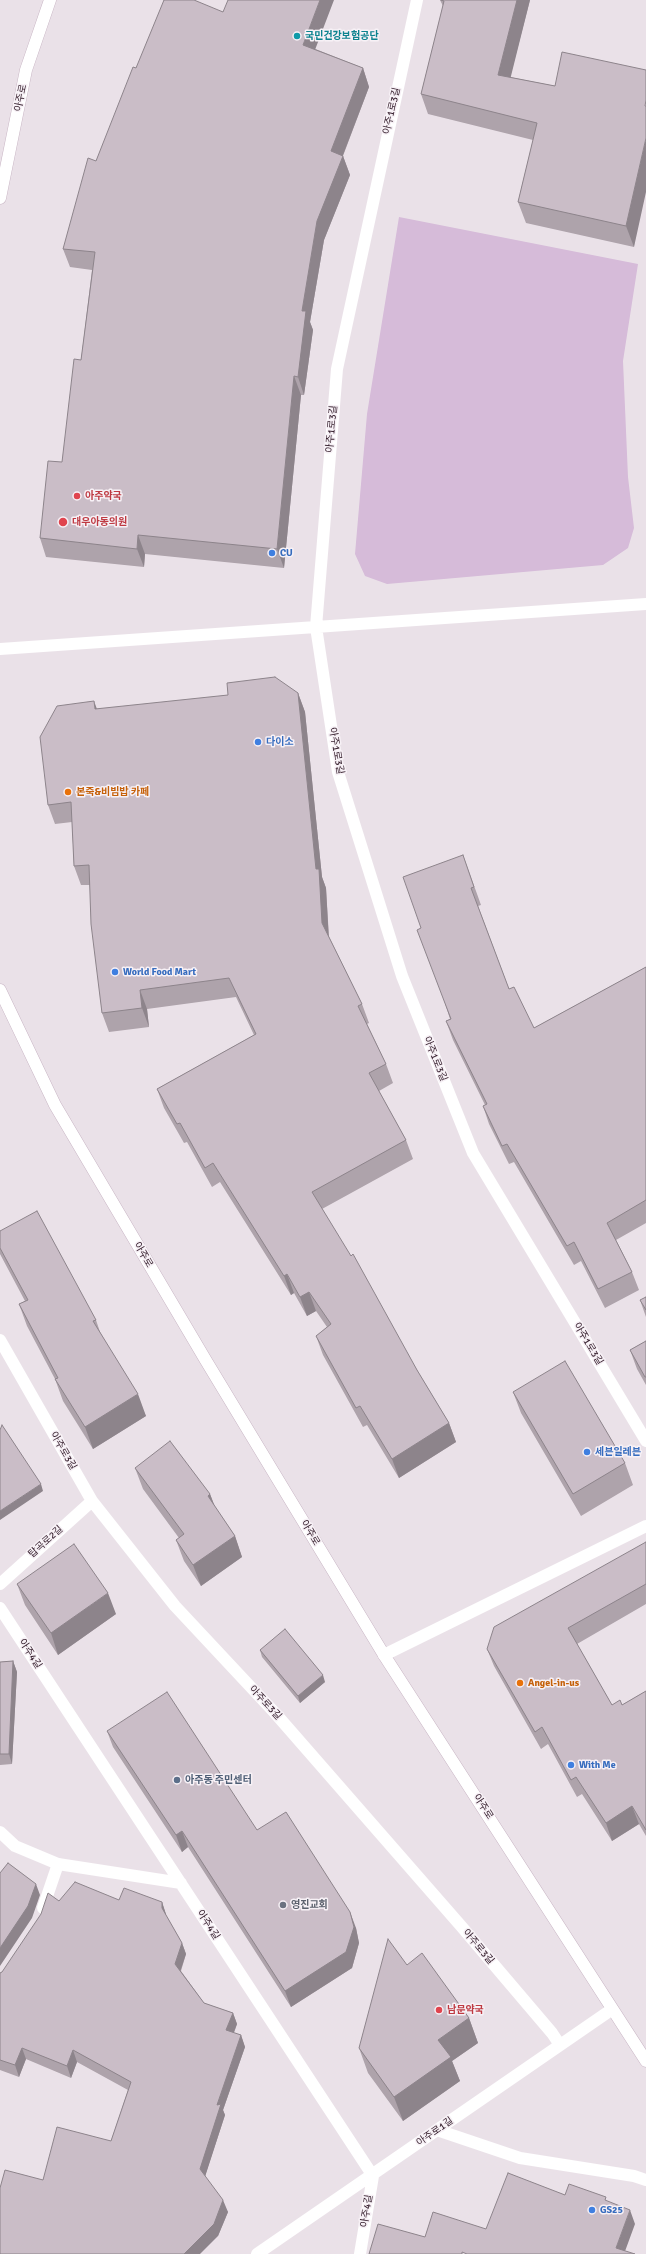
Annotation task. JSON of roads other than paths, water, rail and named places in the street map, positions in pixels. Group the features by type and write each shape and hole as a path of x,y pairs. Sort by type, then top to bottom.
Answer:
{"street":[{"name":"아주로","path":"0,198 26,70 50,0"},
{"name":"아주1로3길","path":"417,0 337,369 316,627 338,772 402,976 473,1153 646,1441"},
{"path":"0,649 646,604"},
{"name":"아주로","path":"0,990 54,1105 384,1655 611,2010 646,2061"},
{"name":"아주로3길","path":"0,1340 92,1501 175,1606 275,1713 552,2033 560,2045"},
{"name":"탑곡로2길","path":"0,1584 92,1501"},
{"path":"384,1655 646,1526"},
{"name":"아주4길","path":"0,1608 373,2176 360,2254"},
{"path":"0,1832 15,1846 58,1864 181,1883"},
{"path":"39,1921 58,1864"},
{"name":"아주로1길","path":"257,2254 373,2176 611,2010"},
{"path":"437,2130 520,2158 634,2176 646,2180"}],"place":[{"name":"국민건강보험공단","path":"297,36"},
{"name":"아주약국","path":"77,496"},
{"name":"대우아동의원","path":"63,522"},
{"name":"CU","path":"272,553"},
{"name":"다이소","path":"258,742"},
{"name":"본죽&비빔밥 카페","path":"68,792"},
{"name":"World Food Mart","path":"115,972"},
{"name":"세븐일레븐","path":"587,1452"},
{"name":"Angel-in-us","path":"520,1683"},
{"name":"With Me","path":"571,1765"},
{"name":"아주동 주민센터","path":"177,1780"},
{"name":"영진교회","path":"283,1905"},
{"name":"남문약국","path":"439,2010"},
{"name":"GS25","path":"592,2210"}]}
